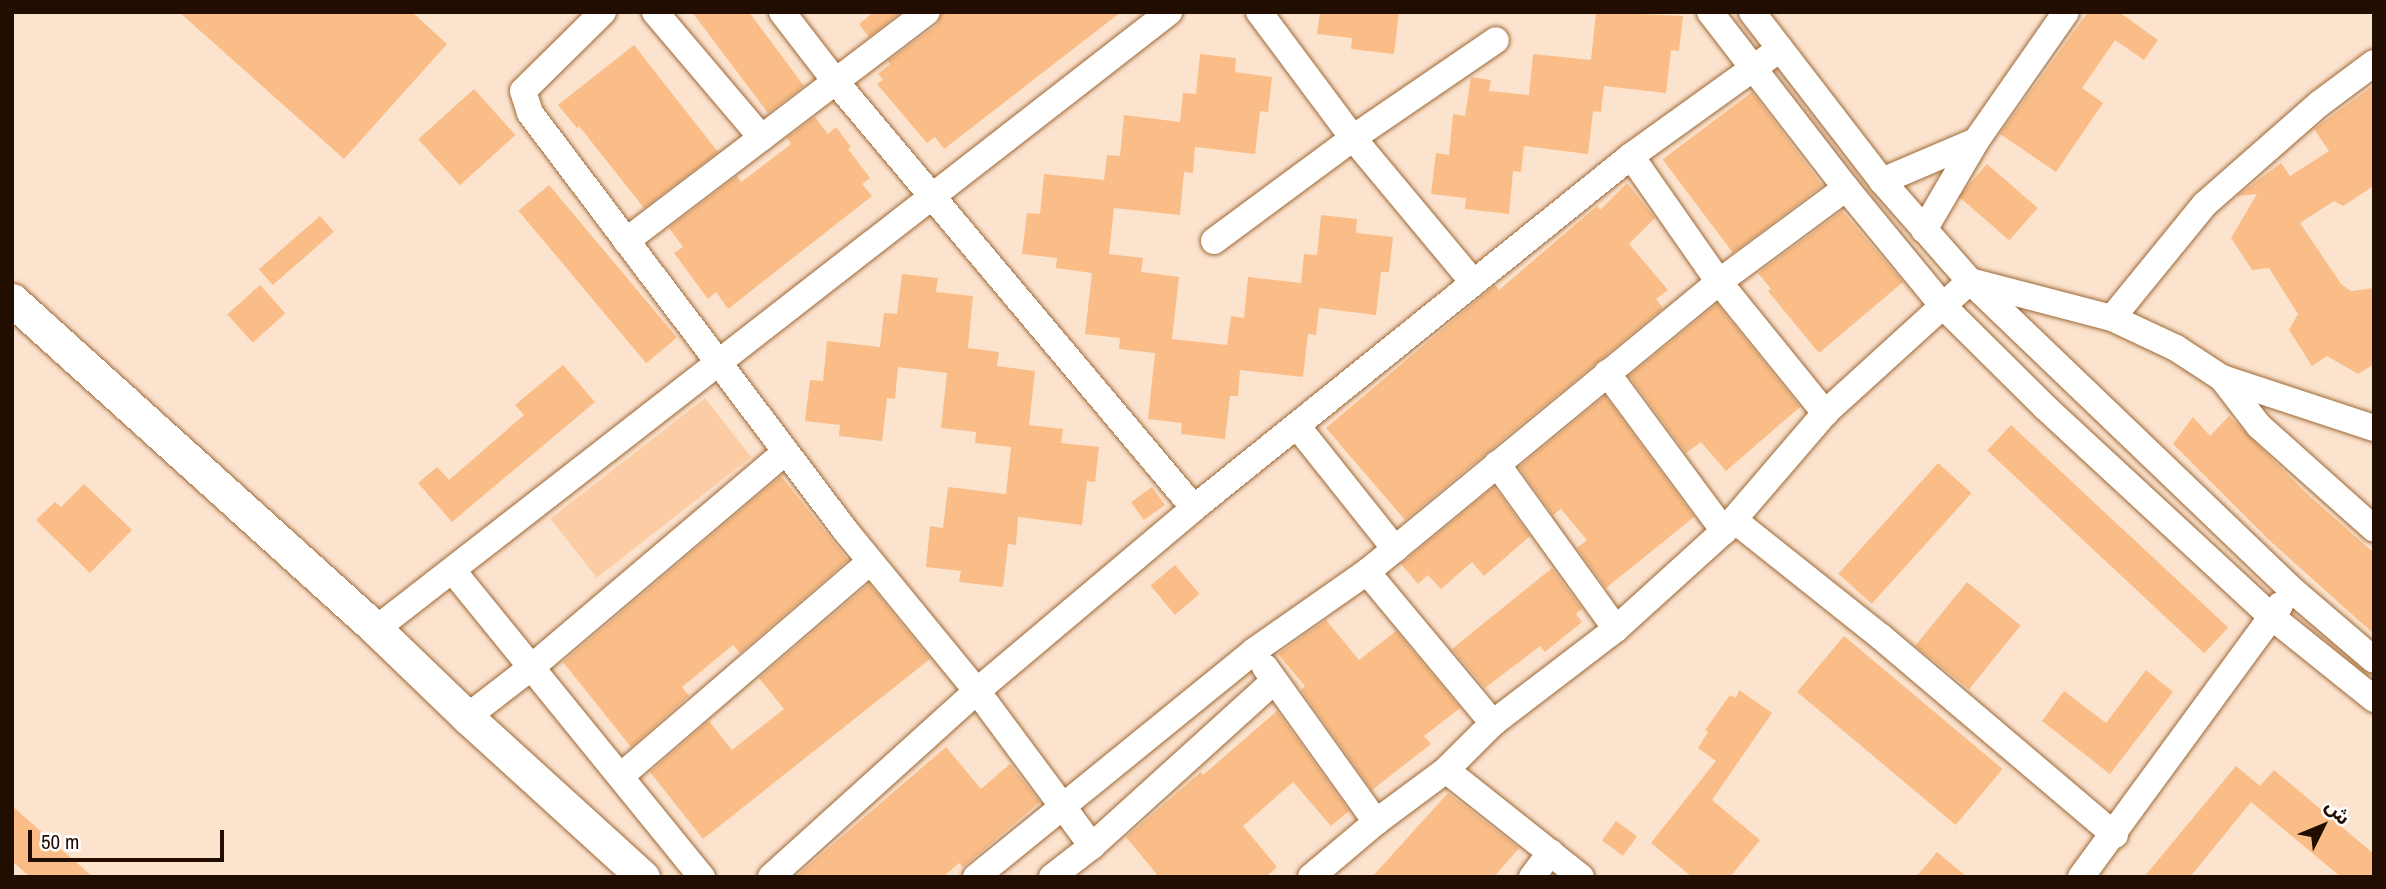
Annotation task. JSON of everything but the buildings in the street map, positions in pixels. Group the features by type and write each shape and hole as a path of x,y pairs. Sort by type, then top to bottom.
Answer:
{"main road":[{"path":"12,300 376,629 467,717 643,877"}],"street":[{"path":"603,12 523,91 530,113 785,452 870,562 977,691 1062,810 1092,846"},
{"path":"654,12 762,138"},
{"path":"782,12 836,82 1194,508"},
{"path":"626,241 927,12"},
{"path":"376,629 453,572 931,195 1169,12"},
{"path":"1259,12 1353,138 1473,282"},
{"path":"1710,12 1846,188 1942,305 2045,407 2272,617 2374,699"},
{"path":"1752,12 1882,181 1970,281 2291,589 2374,660"},
{"path":"1924,230 1976,141 2066,12"},
{"path":"1214,242 1353,138 1496,40"},
{"path":"771,877 977,691 1194,508 1298,427 1631,156 1780,49"},
{"path":"2112,318 2205,204 2319,104 2374,63"},
{"path":"1882,181 1976,141"},
{"path":"1631,156 1719,282 1825,413"},
{"path":"976,877 1062,810 1254,651 1367,572 1719,282 1846,188"},
{"path":"1970,281 2112,318 2176,348 2222,378 2374,428"},
{"path":"1330,872 1376,822 1446,770 1493,723 1616,629 1729,526 1825,413 1970,281"},
{"path":"1606,373 1729,526 1880,636 2115,835"},
{"path":"2222,378 2259,426 2374,529"},
{"path":"1298,427 1395,549"},
{"path":"467,717 533,666 785,452"},
{"path":"1497,464 1616,629"},
{"path":"621,776 870,562"},
{"path":"453,572 533,666 702,877"},
{"path":"1367,572 1493,723"},
{"path":"2081,877 2115,835 2291,589"},
{"path":"1254,651 1376,822"},
{"path":"1062,874 1275,681"},
{"path":"1446,770 1581,877"},
{"path":"1532,877 1551,852"}],"shaded area":[{"path":"705,398 751,457 597,578 551,519"}]}
